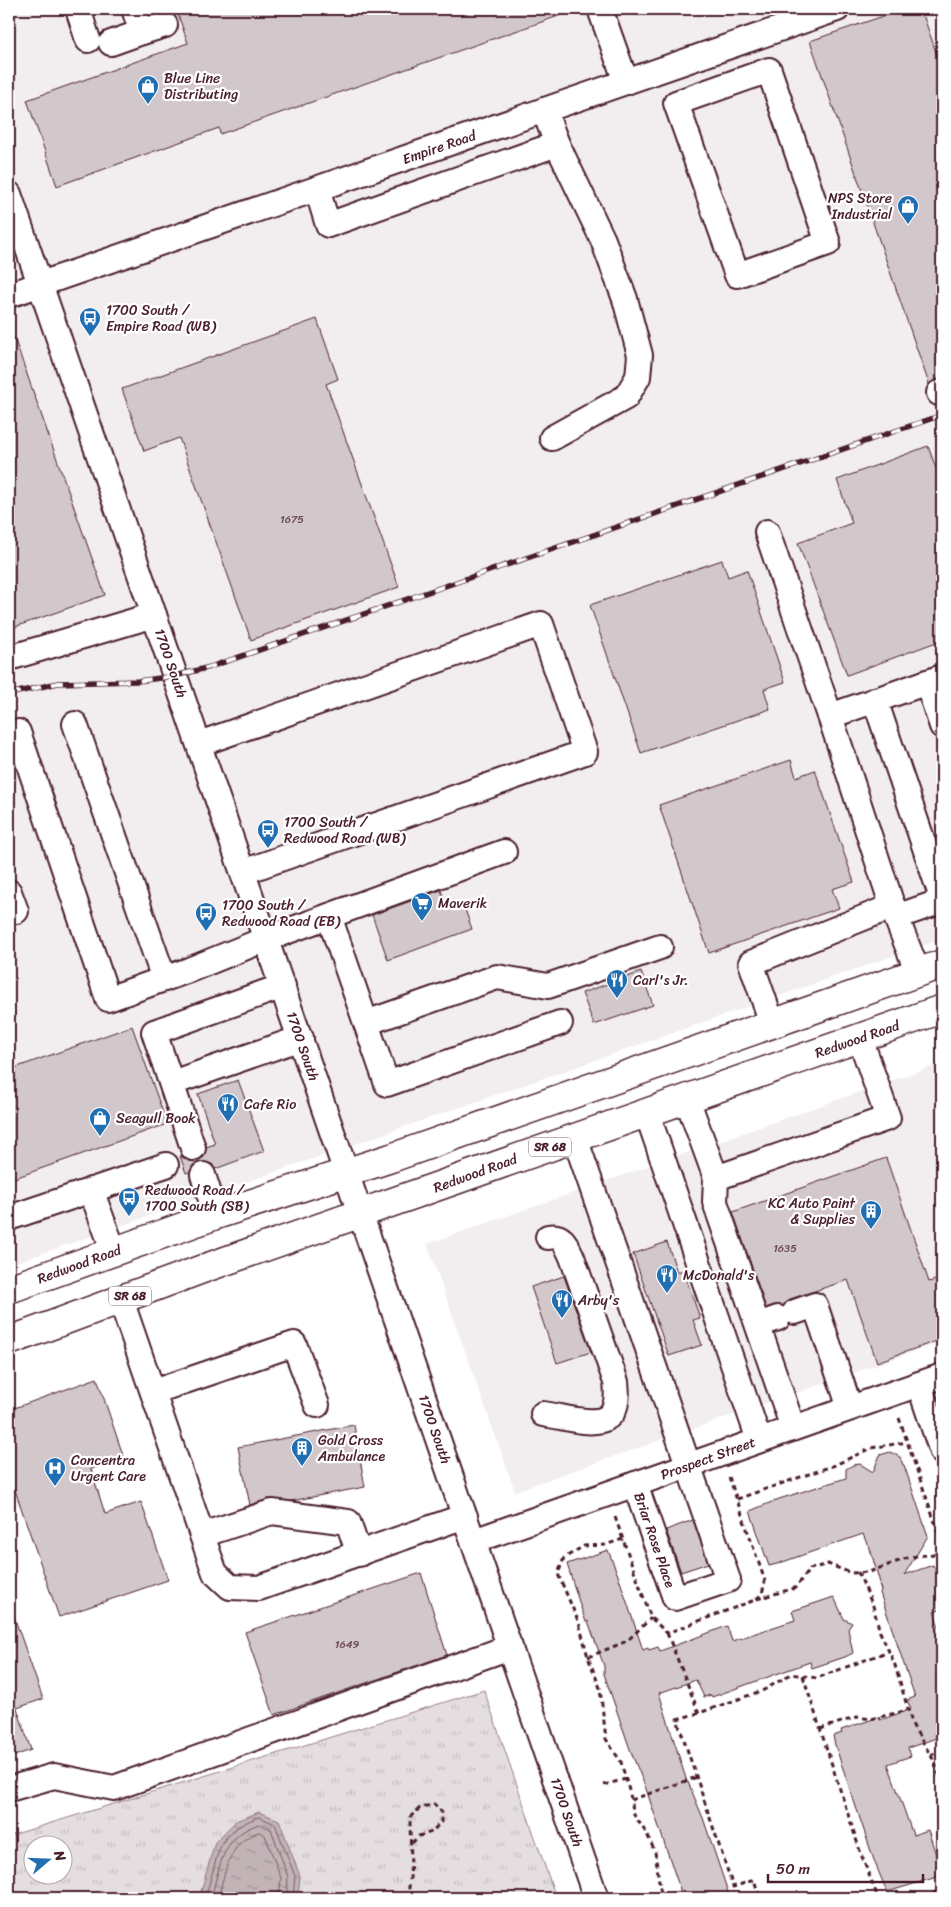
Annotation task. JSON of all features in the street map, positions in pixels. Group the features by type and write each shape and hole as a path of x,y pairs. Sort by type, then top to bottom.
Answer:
{"main road":[{"name":"Redwood Road","path":"9,1289 216,1215 400,1155 930,968"},
{"name":"Redwood Road","path":"9,1341 208,1267 942,1010"}],"street":[{"path":"78,9 88,40"},
{"path":"134,9 142,32"},
{"path":"600,9 626,82"},
{"name":"Empire Road","path":"9,295 40,286 837,9"},
{"path":"111,43 165,25"},
{"path":"712,52 723,86"},
{"path":"769,70 828,242 737,276 676,103 723,86 769,70"},
{"path":"544,110 603,240 624,299 640,355 638,377 626,397 552,438"},
{"path":"317,189 328,225 558,144"},
{"name":"1700 South","path":"9,194 18,248 40,286 596,1898"},
{"path":"767,532 894,912 930,968"},
{"path":"9,658 154,615"},
{"path":"199,744 540,624 579,734 585,752 243,872"},
{"path":"830,716 935,680 942,726"},
{"path":"772,1023 751,963 894,912 942,899 875,700"},
{"path":"75,724 164,979"},
{"path":"18,732 108,999 504,852"},
{"path":"329,916 387,1084 560,1023"},
{"path":"366,1023 497,977 548,986 660,947"},
{"path":"193,1148 154,1032 282,986"},
{"path":"172,1083 300,1038"},
{"path":"716,1178 888,1118 860,1038"},
{"path":"687,1099 716,1178 715,1202 777,1318 794,1428"},
{"path":"647,1113 759,1440"},
{"path":"575,1138 688,1465"},
{"path":"9,1218 166,1165"},
{"path":"203,1175 216,1215"},
{"path":"91,1190 114,1252"},
{"path":"543,1414 594,1422 604,1420 611,1415 616,1407 617,1395 616,1382 572,1257 561,1237 548,1237"},
{"path":"121,1300 215,1573 230,1587 259,1588 465,1516"},
{"path":"777,1318 814,1305 850,1408"},
{"path":"152,1392 294,1344 317,1405"},
{"name":"Prospect Street","path":"474,1541 942,1376"},
{"path":"919,1384 942,1452"},
{"name":"Briar Rose Place","path":"635,1484 675,1598 728,1580 688,1465"},
{"path":"202,1536 272,1512 348,1522 359,1554"},
{"path":"9,1789 54,1776 114,1788 510,1647"}],"path":[{"path":"899,1418 942,1543"},
{"path":"737,1499 835,1465 870,1448 907,1442"},
{"path":"623,1539 605,1545 584,1546 564,1558 558,1574 579,1623 588,1657 600,1688 606,1739 621,1762 634,1814 647,1834 655,1852 660,1889 664,1898"},
{"path":"755,1600 795,1588 810,1570 828,1564 851,1573 869,1572 910,1557 942,1553"},
{"path":"858,1572 873,1606 880,1632 894,1662 913,1726 930,1754 942,1782"},
{"path":"588,1657 627,1641 650,1618"},
{"path":"667,1633 699,1713"},
{"path":"760,1898 754,1880 734,1887 678,1719 764,1690 791,1674 817,1678 889,1651"},
{"path":"803,1676 861,1854 878,1898"},
{"path":"820,1729 857,1717 871,1719 908,1710"},
{"path":"930,1754 942,1750"},
{"path":"631,1800 697,1777"},
{"path":"604,1785 626,1779"},
{"path":"407,1898 410,1883 410,1845 410,1817 420,1808 434,1804 441,1811 441,1822 432,1832 419,1836 410,1845"},
{"path":"924,1898 942,1889"}],"shaded area":[{"path":"9,9 942,9 942,939 9,1265"},
{"path":"942,1063 942,1342 515,1491 427,1244"}],"green space":[{"path":"484,1690 556,1898 9,1898 9,1836"}],"water":[{"path":"259,1812 279,1820 300,1876 298,1898 196,1898 200,1895 215,1842 236,1821"}],"building":[{"path":"176,9 572,9 573,11 220,134 219,128 57,186 27,100 188,43"},
{"name":"NPS Store Industrial","path":"904,9 921,9 942,69 942,379 935,380 929,384 810,41"},
{"path":"317,319 338,379 326,384 399,587 251,640 179,438 144,451 122,389"},
{"path":"11,329 105,595 9,629 9,330"},
{"path":"928,446 942,485 942,640 847,675 798,543 852,523 837,480"},
{"path":"722,560 728,577 747,570 785,682 764,689 770,709 641,753 590,605"},
{"path":"791,760 796,777 815,770 854,882 832,889 839,908 709,953 659,805"},
{"name":"Maverik","path":"441,890 448,909 463,904 472,929 388,960 372,915"},
{"name":"Carl's Jr.","path":"641,972 653,1005 594,1025 582,993"},
{"path":"132,1026 167,1124 9,1180 9,1070"},
{"path":"238,1080 264,1151 215,1169 212,1164 199,1162 193,1165 190,1172 186,1173 180,1156 190,1161 198,1161 204,1157 206,1147 215,1144 198,1094"},
{"name":"KC Auto Paint & Supplies","path":"886,1158 929,1282 942,1278 942,1339 877,1362 848,1280 790,1299 783,1306 774,1305 766,1308 733,1212"},
{"name":"McDonald's","path":"667,1242 677,1272 683,1270 700,1318 693,1320 702,1345 669,1356 633,1254"},
{"name":"Arby's","path":"564,1276 591,1352 557,1363 531,1287"},
{"name":"Concentra Urgent Care","path":"97,1378 124,1458 91,1469 105,1514 141,1502 168,1580 59,1617 9,1473 9,1410"},
{"name":"Gold Cross Ambulance","path":"354,1425 365,1487 291,1501 268,1499 250,1505 238,1447"},
{"path":"890,1452 900,1457 904,1465 928,1536 904,1575 933,1565 942,1587 942,1609 934,1612 942,1636 942,1736 908,1748 911,1756 888,1764 913,1835 928,1830 942,1873 936,1875 937,1877 887,1892 875,1863 833,1736 842,1733 841,1730 879,1717 880,1720 911,1709 907,1700 915,1697 880,1593 880,1583 869,1545 863,1534 769,1566 750,1511 779,1499 846,1478 846,1469 853,1465 860,1464 873,1472 880,1455"},
{"path":"693,1520 708,1563 681,1572 666,1530"},
{"path":"608,1550 643,1650 658,1647 660,1651 727,1626 732,1641 795,1620 792,1611 834,1597 844,1619 852,1623 848,1629 853,1653 845,1657 812,1668 810,1662 712,1697 711,1695 704,1697 696,1680 659,1693 687,1782 703,1818 730,1898 683,1898 645,1786 631,1752 604,1674 604,1666 588,1621 586,1622 567,1564"},
{"path":"421,1573 447,1655 274,1715 245,1632"},
{"path":"9,1608 11,1608 43,1699 17,1708 31,1750 9,1758"}],"railway":[{"path":"9,694 58,683 138,681 175,676 210,667 942,415"}],"place":[{"name":"Blue Line Distributing","path":"148,105"},
{"name":"NPS Store Industrial","path":"908,225"},
{"name":"1700 South / Empire Road (WB)","path":"90,337"},
{"name":"1700 South / Redwood Road (WB)","path":"268,849"},
{"name":"Maverik","path":"422,922"},
{"name":"1700 South / Redwood Road (EB)","path":"206,932"},
{"name":"Carl's Jr.","path":"617,999"},
{"name":"Cafe Rio","path":"228,1123"},
{"name":"Seagull Book","path":"100,1137"},
{"name":"Redwood Road / 1700 South (SB)","path":"129,1217"},
{"name":"KC Auto Paint & Supplies","path":"871,1230"},
{"name":"McDonald's","path":"667,1294"},
{"name":"Arby's","path":"562,1319"},
{"name":"Gold Cross Ambulance","path":"302,1467"},
{"name":"Concentra Urgent Care","path":"55,1487"}]}
